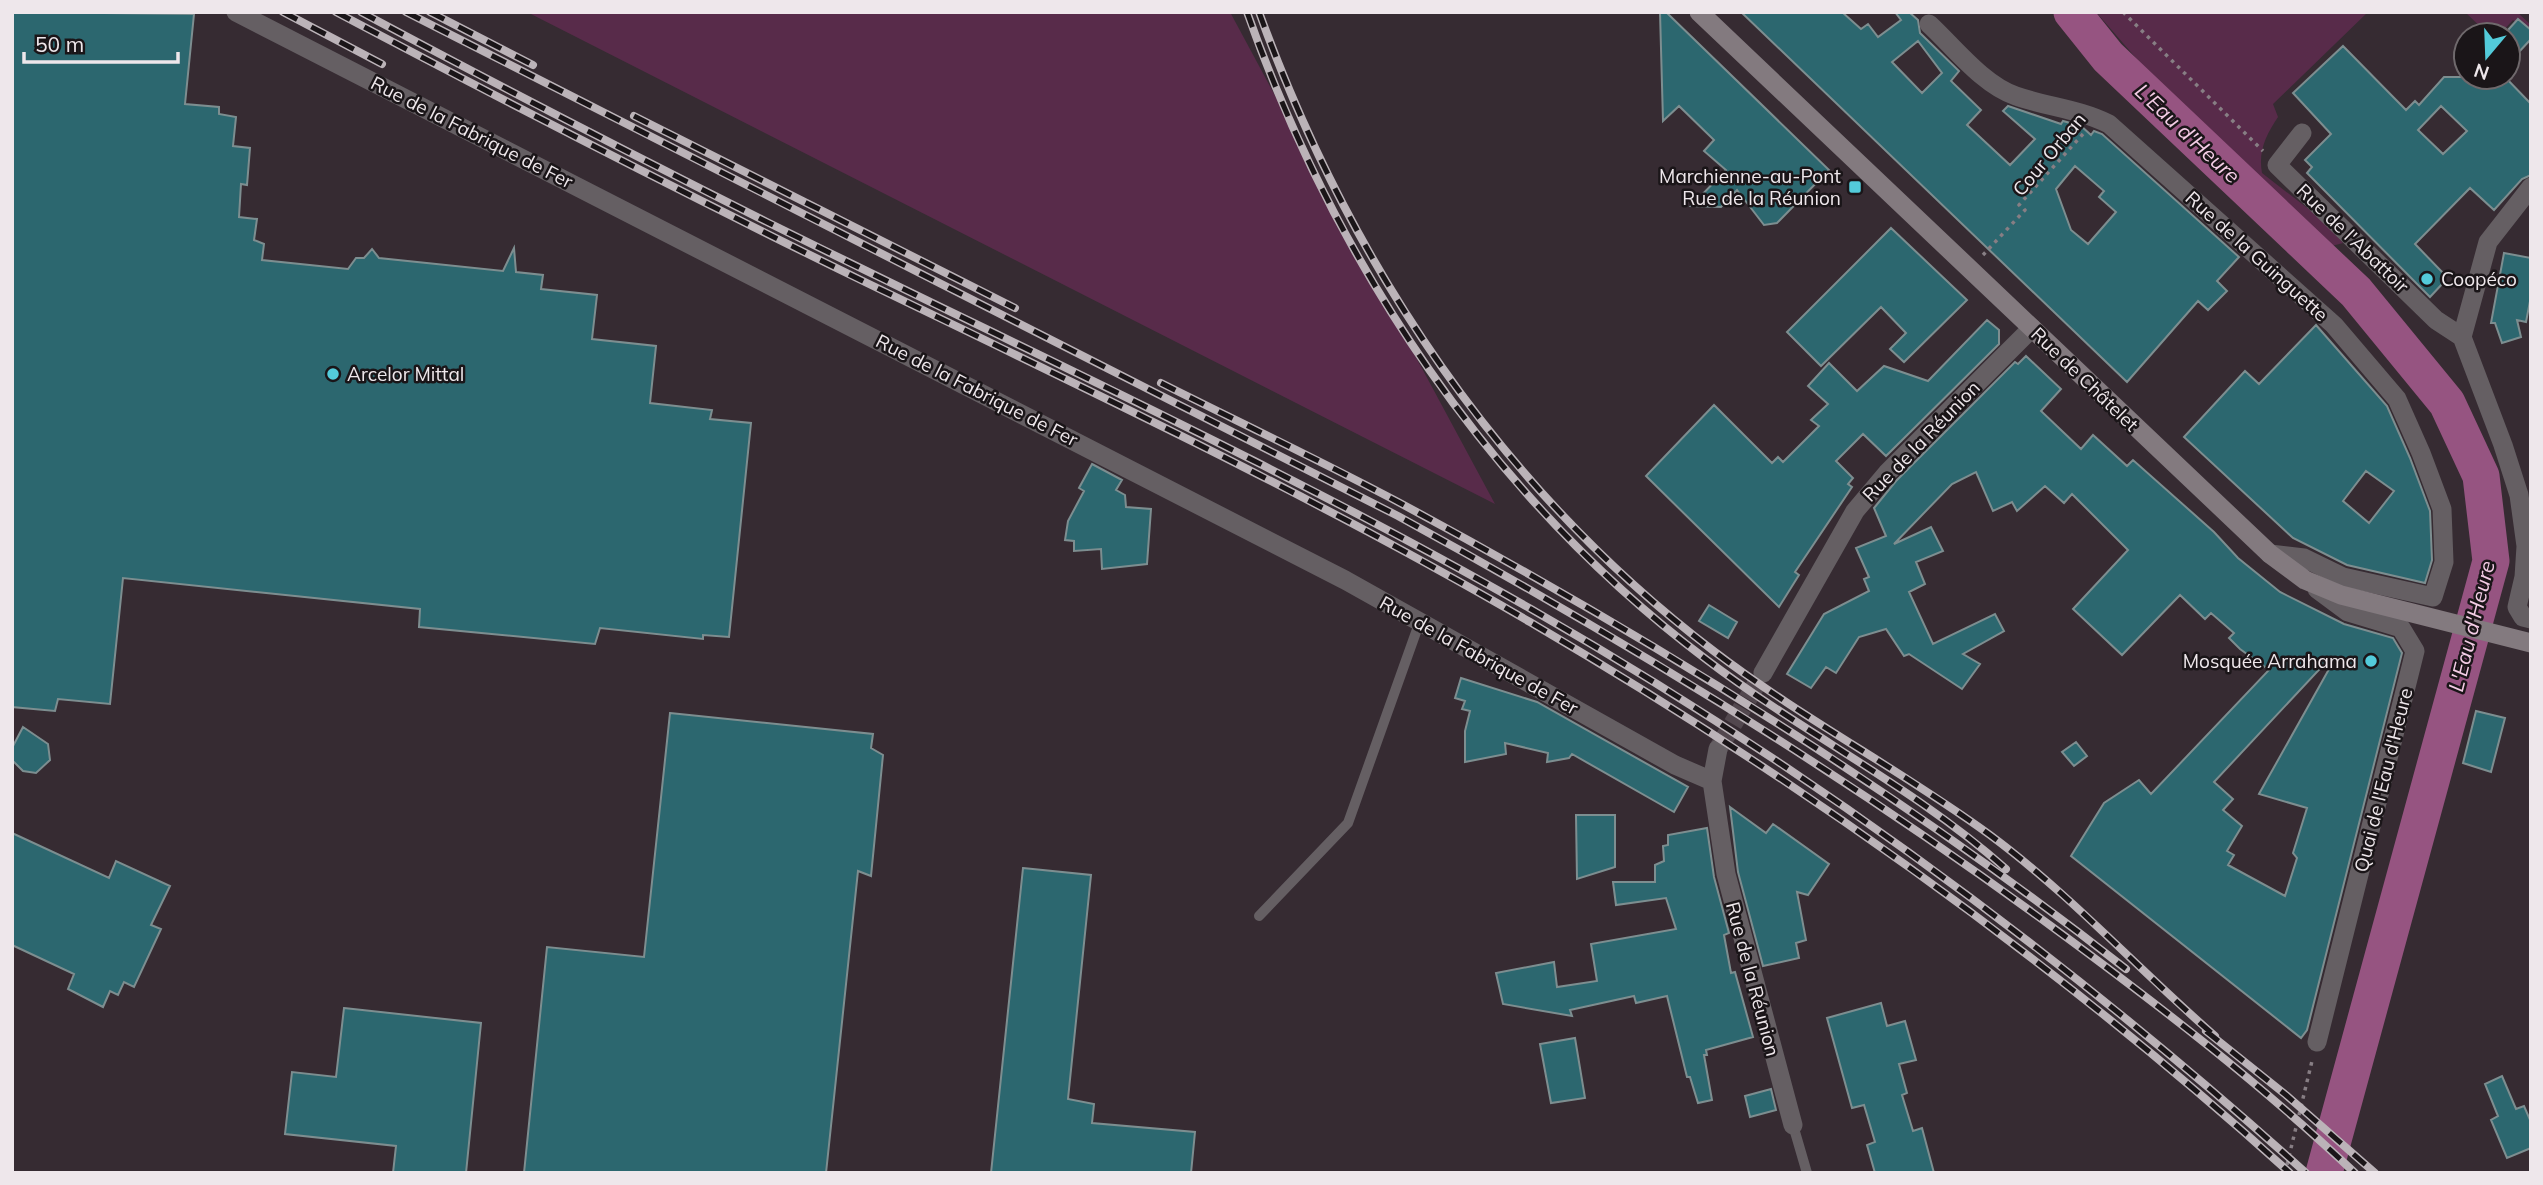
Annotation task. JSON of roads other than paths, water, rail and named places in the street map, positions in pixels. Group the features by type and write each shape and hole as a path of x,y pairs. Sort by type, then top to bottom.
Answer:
{"main road":[{"name":"Rue de Châtelet","path":"1699,12 2270,554 2305,580 2362,601 2531,643"}],"street":[{"name":"Rue de la Fabrique de Fer","path":"236,12 832,316 1420,621 1675,765 1712,780"},
{"name":"Rue de la Guinguette","path":"1928,24 1990,80 2014,95 2083,111 2109,124 2334,325 2397,399 2442,509 2444,562 2433,597 2343,577 2304,558 2270,554"},
{"name":"Rue de l'Abattoir","path":"2302,133 2277,165 2436,320 2462,337"},
{"path":"2531,187 2488,242 2462,337 2519,495 2526,546 2524,577 2516,607 2523,617 2531,619"},
{"name":"Rue de la Réunion","path":"1763,673 1855,510 1887,473 2032,328"},
{"name":"Quai de l'Eau d'Heure","path":"2305,580 2347,612 2401,628 2415,650 2317,1042"},
{"name":"Rue de la Réunion","path":"1718,749 1712,780 1726,874 1742,944 1793,1125"}],"lane":[{"path":"1259,916 1348,823 1420,621"},
{"path":"1793,1125 1807,1173"}],"waterway":[{"name":"L'Eau d'Heure","path":"2072,12 2108,57 2356,292 2447,403 2481,476 2491,561 2324,1173"}],"tunnel":[{"path":"1718,749 1763,673"}],"railway":[{"path":"283,12 382,64"},
{"path":"336,12 734,217 1285,488 1449,576 1631,682 1828,810 2018,948 2202,1096 2290,1173"},
{"path":"361,12 716,196 1343,506 1531,609 1634,670 1736,734 1934,870 2124,1017 2306,1173"},
{"path":"406,12 1398,516 1650,660 1893,815 2051,926 2207,1045 2282,1107 2355,1173"},
{"path":"430,12 533,65"},
{"path":"1247,12 1284,106 1326,198 1375,286 1430,370 1490,451 1557,526 1629,596 1707,660 1897,786 2006,869"},
{"path":"1259,12 1296,105 1339,196 1387,283 1441,366 1501,445 1566,519 1638,588 1715,652 1783,700 1922,788 2020,858 2215,1036"},
{"path":"634,116 1015,308"},
{"path":"1161,383 1400,503 1681,663 1773,720 1952,840 2126,969"},
{"path":"2206,1031 2286,1095 2375,1173"}],"place":[{"name":"Marchienne-au-Pont Rue de la Réunion","path":"1855,187"},
{"name":"Coopéco","path":"2427,279"},
{"name":"Arcelor Mittal","path":"333,374"},
{"name":"Mosquée Arrahama","path":"2371,661"}]}
